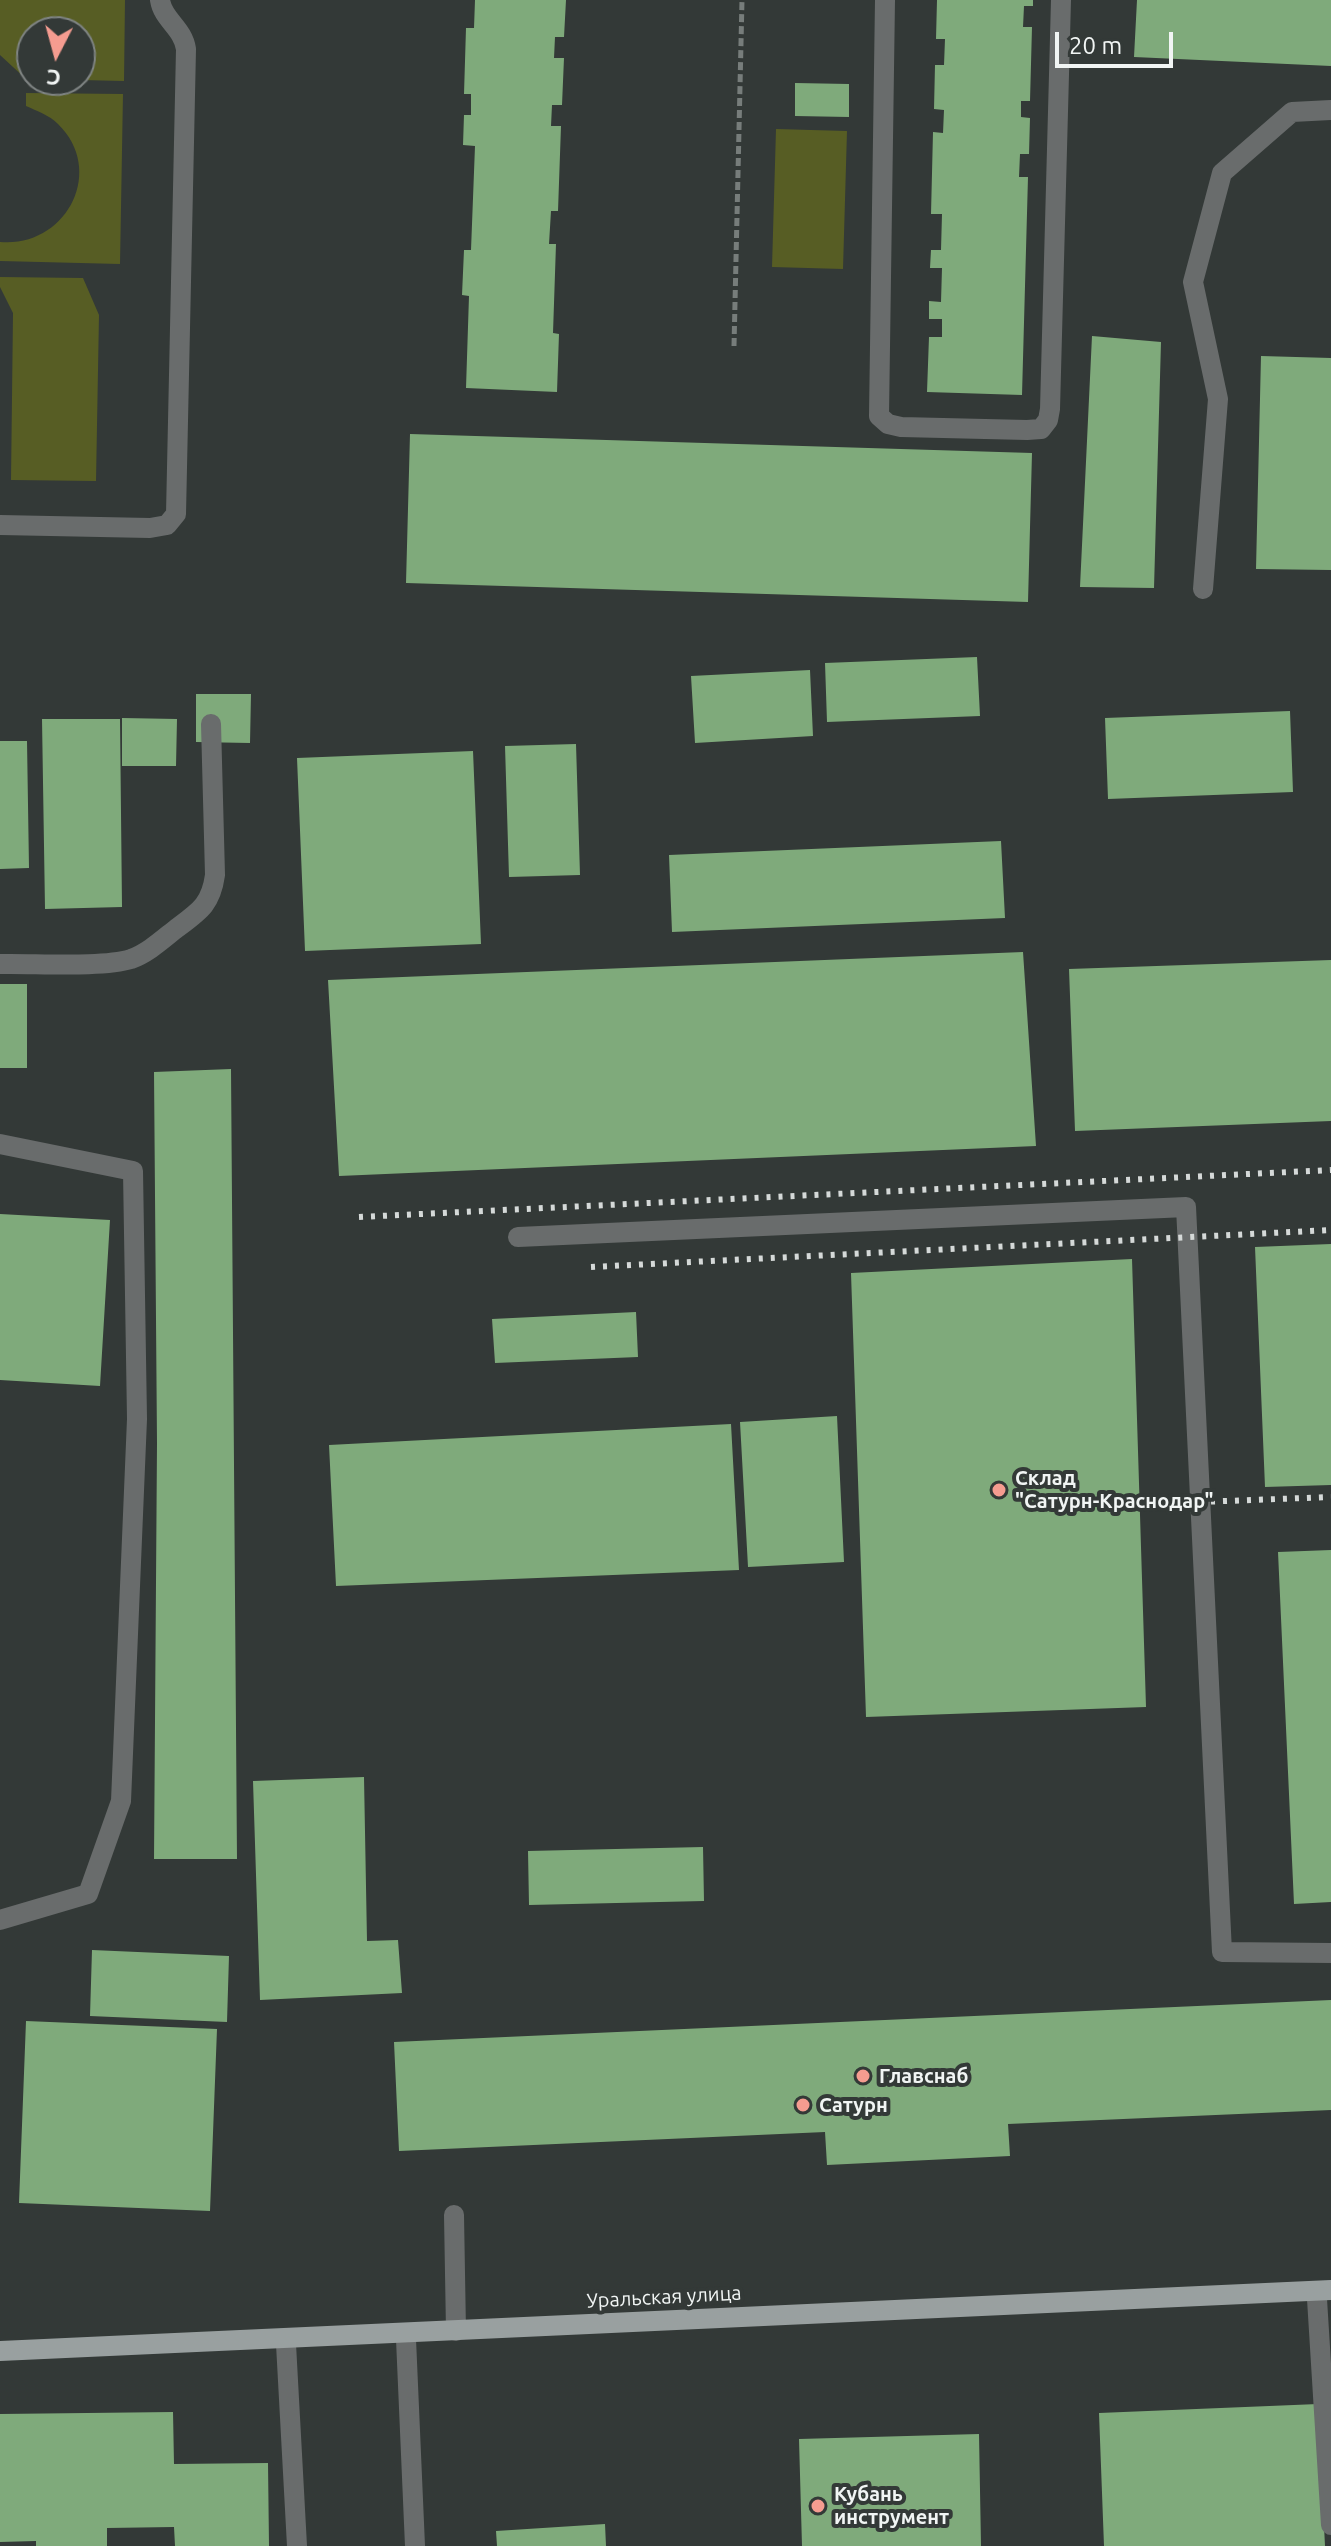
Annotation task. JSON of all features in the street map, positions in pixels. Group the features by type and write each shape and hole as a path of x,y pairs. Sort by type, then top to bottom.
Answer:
{"main road":[{"name":"Уральская улица","path":"0,2358 286,2344 456,2331 1324,2294"},
{"name":"Уральская улица","path":"0,2351 405,2336 1324,2294"}],"lane":[{"path":"0,525 150,528 167,525 176,514 186,49 184,37 166,16 160,0"},
{"path":"885,0 879,416 888,424 901,427 1027,430 1041,429 1048,420 1050,409 1061,0"},
{"path":"1203,589 1218,399 1193,282 1218,187 1222,173 1292,112 1331,110"},
{"path":"0,964 129,959 160,941 197,913 212,896 215,875 211,724"},
{"path":"0,1144 133,1171 137,1419 121,1801 88,1894 0,1920"},
{"path":"518,1237 1186,1207 1222,1952 1331,1953"},
{"path":"454,2215 456,2331"},
{"path":"1324,2294 1331,2525"},
{"path":"405,2336 415,2546"},
{"path":"286,2344 297,2546"}],"path":[{"path":"734,346 742,0"}],"green space":[{"path":"0,0 125,0 124,81 96,80 96,16 16,16 16,70 0,55"},
{"path":"123,94 120,264 0,261 0,242 23,241 43,233 60,220 72,203 78,184 79,164 72,143 58,124 26,106 26,96"},
{"path":"776,129 847,131 843,269 772,267"},
{"path":"0,277 83,278 99,315 96,481 11,480 13,313 0,287"}],"building":[{"path":"475,0 566,0 564,37 555,37 554,58 564,58 562,105 552,105 551,126 561,126 558,211 551,211 549,244 556,244 553,333 559,334 557,392 466,388 469,296 462,295 464,250 471,250 475,146 463,145 464,115 471,115 471,94 464,94 466,28 474,28"},
{"path":"937,0 1033,0 1033,6 1024,6 1023,27 1032,27 1030,101 1021,101 1021,117 1030,118 1029,154 1020,154 1019,177 1028,177 1022,395 927,392 929,337 942,337 942,319 929,319 929,301 941,302 942,268 930,268 931,250 941,250 942,214 931,214 933,132 943,133 944,110 934,109 935,65 944,65 945,39 936,39"},
{"path":"1137,0 1331,0 1331,66 1134,57"},
{"path":"795,83 849,84 849,117 795,116"},
{"path":"1092,336 1161,342 1154,588 1080,587"},
{"path":"1261,356 1331,358 1331,570 1256,569"},
{"path":"410,434 1032,453 1028,602 406,583"},
{"path":"977,657 980,716 827,722 825,663"},
{"path":"810,670 813,736 695,743 691,676"},
{"path":"196,694 251,694 250,743 196,742"},
{"path":"1290,711 1293,792 1108,799 1105,718"},
{"path":"122,718 177,719 176,766 122,766"},
{"path":"42,719 120,719 122,907 45,909"},
{"path":"0,741 27,741 29,868 0,869"},
{"path":"576,744 580,875 509,877 505,746"},
{"path":"473,751 481,944 305,951 297,758"},
{"path":"1001,841 1005,918 672,932 669,855"},
{"path":"1023,952 1036,1146 339,1176 328,980"},
{"path":"1331,960 1331,1121 1075,1131 1069,969"},
{"path":"0,984 27,984 27,1068 0,1068"},
{"path":"231,1069 237,1859 154,1859 157,1443 154,1072"},
{"path":"0,1214 110,1220 100,1386 0,1380"},
{"path":"1331,1244 1331,1485 1265,1487 1255,1247"},
{"name":"Склад \"Сатурн-Краснодар\"","path":"1132,1259 1146,1707 866,1717 851,1273"},
{"path":"636,1312 638,1357 495,1363 492,1319"},
{"path":"837,1416 844,1562 748,1567 740,1422"},
{"path":"731,1424 739,1570 336,1586 329,1445"},
{"path":"1331,1550 1331,1902 1294,1904 1278,1552"},
{"path":"364,1777 367,1941 398,1940 402,1993 260,2000 253,1781"},
{"path":"703,1847 704,1901 529,1905 528,1851"},
{"path":"92,1950 229,1956 227,2022 90,2016"},
{"name":"Главснаб","path":"1331,2000 1331,2110 1008,2124 1010,2156 827,2165 825,2132 399,2151 394,2042"},
{"path":"26,2021 217,2029 210,2211 19,2203"},
{"path":"1318,2404 1325,2546 1104,2546 1099,2413"},
{"path":"173,2412 174,2464 268,2463 269,2546 175,2546 174,2527 107,2528 107,2546 36,2546 36,2541 0,2542 0,2414"},
{"path":"979,2434 981,2546 802,2546 799,2439"},
{"path":"605,2524 606,2546 497,2546 496,2531"}],"railway":[{"path":"359,1217 1331,1170"},
{"path":"591,1267 1331,1230"},
{"path":"1199,1502 1331,1497"}],"place":[{"name":"Склад \"Сатурн-Краснодар\"","path":"999,1490"},
{"name":"Главснаб","path":"863,2076"},
{"name":"Сатурн","path":"803,2105"},
{"name":"Кубань инструмент","path":"818,2506"}]}
